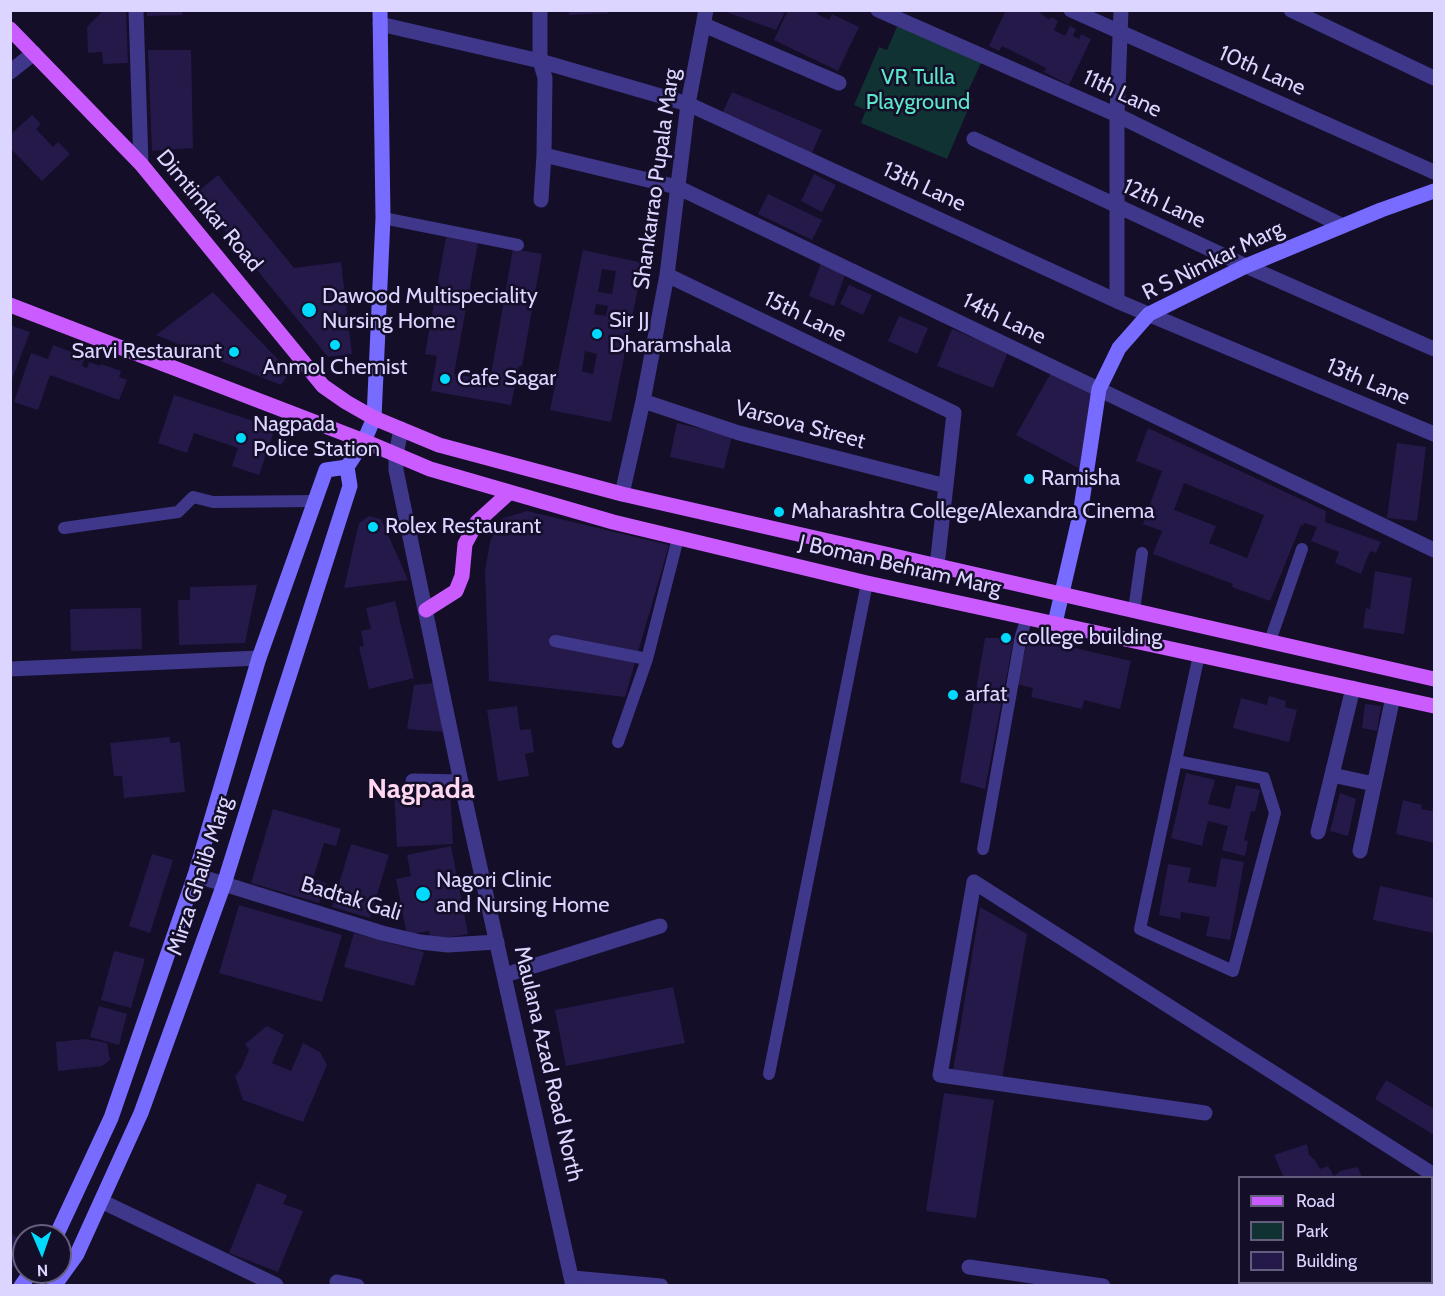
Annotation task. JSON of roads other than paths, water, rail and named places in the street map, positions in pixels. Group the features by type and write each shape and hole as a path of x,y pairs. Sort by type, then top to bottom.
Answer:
{"main road":[{"path":"347,467 364,441 374,418 383,218 380,17"},
{"name":"Dimtimkar Road","path":"10,28 141,164 323,386 345,402 374,418"},
{"name":"R S Nimkar Marg","path":"1055,623 1080,515 1099,389 1119,348 1149,314 1246,267 1381,210 1434,191"},
{"name":"J Boman Behram Marg","path":"10,305 364,441 430,469 613,522 867,583 1434,706"},
{"name":"J Boman Behram Marg","path":"374,418 439,445 622,494 1434,679"},
{"name":"Mirza Ghalib Marg","path":"54,1286 77,1254 141,1113 224,884 350,486 347,467 326,470 259,658 195,876 111,1118 62,1224"},
{"path":"426,610 456,591 462,576 465,544 477,522 510,492"}],"street":[{"path":"136,10 141,164"},
{"path":"540,10 540,61 545,78 541,200"},
{"name":"11th Lane","path":"878,10 1117,115 1343,226"},
{"name":"10th Lane","path":"1071,10 1434,172"},
{"path":"1117,301 1115,206 1121,10"},
{"path":"1291,10 1434,78"},
{"name":"13th Lane","path":"380,17 688,104 1117,301 1434,434"},
{"path":"705,18 839,83"},
{"name":"Shankarrao Pupala Marg","path":"622,494 643,401 667,275 688,104 705,18"},
{"path":"10,72 34,53"},
{"name":"12th Lane","path":"974,139 1246,267 1434,349"},
{"name":"14th Lane","path":"544,154 677,187 1434,550"},
{"name":"15th Lane","path":"667,275 954,413 946,486"},
{"name":"Varsova Street","path":"643,401 739,433 946,486"},
{"name":"Maulana Azad Road North","path":"401,429 396,455 396,470 461,782 573,1282"},
{"path":"937,566 946,486"},
{"path":"10,669 259,658"},
{"path":"1318,832 1353,688"},
{"path":"1360,851 1393,697"},
{"path":"1332,776 1374,784"},
{"path":"412,781 461,782"},
{"name":"Badtak Gali","path":"195,876 381,933 420,942 448,945 498,942"},
{"path":"1204,1113 940,1075 974,882 1434,1175"},
{"path":"505,975 660,926"},
{"path":"101,1201 276,1286"},
{"path":"969,1267 1103,1286"},
{"path":"337,1282 357,1286"},
{"path":"573,1282 661,1286"}],"lane":[{"path":"383,218 518,245"},
{"path":"64,528 178,512 193,497 213,502 315,501"},
{"path":"618,742 647,659 678,538"},
{"path":"1270,641 1302,549"},
{"path":"1134,610 1142,553"},
{"path":"769,1074 867,583"},
{"path":"982,849 1021,636 1027,617"},
{"path":"555,640 647,659"},
{"path":"1176,761 1264,778 1275,813 1233,971 1140,929 1176,761 1199,655"}],"place":[{"name":"Dawood Multispeciality Nursing Home","path":"309,310"},
{"name":"Sir JJ Dharamshala","path":"597,334"},
{"name":"Anmol Chemist","path":"335,345"},
{"name":"Sarvi Restaurant","path":"234,352"},
{"name":"Cafe Sagar","path":"445,379"},
{"name":"Nagpada Police Station","path":"241,438"},
{"name":"Ramisha","path":"1029,479"},
{"name":"Maharashtra College/Alexandra Cinema","path":"779,512"},
{"name":"Rolex Restaurant","path":"373,527"},
{"name":"college building","path":"1006,638"},
{"name":"arfat","path":"953,695"},
{"name":"Nagori Clinic and Nursing Home","path":"423,894"}],"district":[{"name":"Nagpada","path":"421,790"}],"park label":[{"name":"VR Tulla Playground","path":"918,90"}]}
